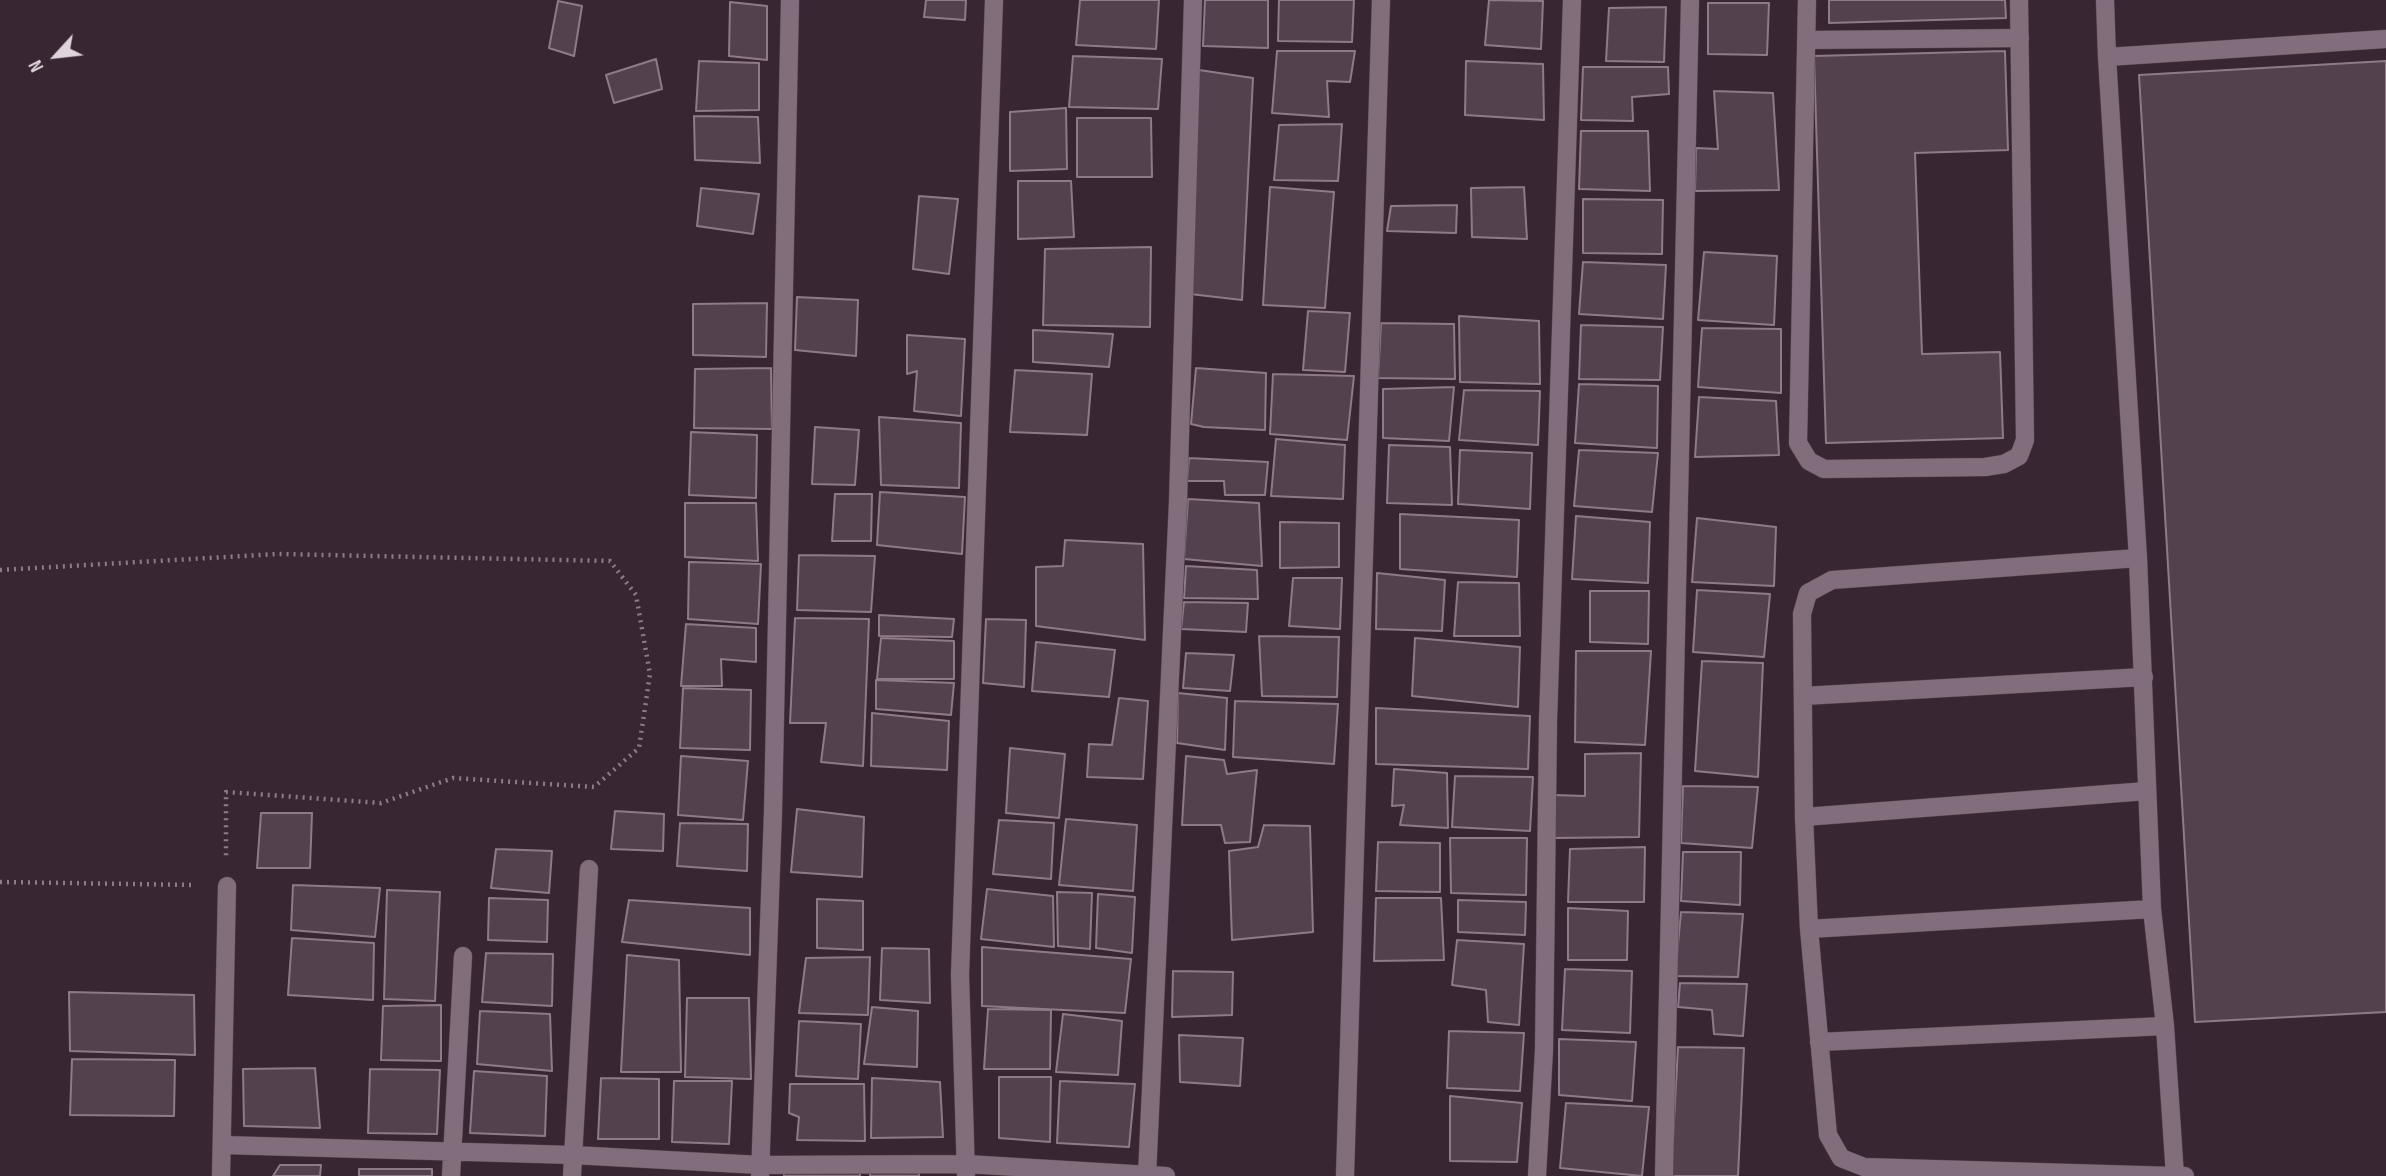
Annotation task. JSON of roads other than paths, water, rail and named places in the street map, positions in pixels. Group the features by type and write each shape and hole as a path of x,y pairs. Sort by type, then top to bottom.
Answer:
{"street":[{"path":"760,1171 773,812 790,0"},
{"path":"966,1170 960,975 994,0"},
{"path":"1147,1175 1178,502 1193,0"},
{"path":"1345,1176 1381,0"},
{"path":"1537,1176 1544,1050 1548,721 1572,0"},
{"path":"1664,1176 1690,0"},
{"path":"1807,0 1798,443 1809,461 1824,469 1985,467 2004,464 2019,456 2025,440 2019,0"},
{"path":"2105,0 2114,202 2138,558 2152,909 2165,1026 2175,1176"},
{"path":"1807,40 2020,38"},
{"path":"2107,57 2386,39"},
{"path":"2138,558 1832,580 1808,593 1802,614 1804,817 1809,929 1828,1135 1841,1158 1864,1167 2185,1176"},
{"path":"1803,696 2144,677"},
{"path":"1804,817 2147,791"},
{"path":"572,1176 589,869"},
{"path":"221,1176 227,886"},
{"path":"1809,929 2152,909"},
{"path":"451,1176 463,956"},
{"path":"1819,1042 2165,1026"},
{"path":"223,1145 573,1155 760,1171 966,1170 1166,1176"}]}
